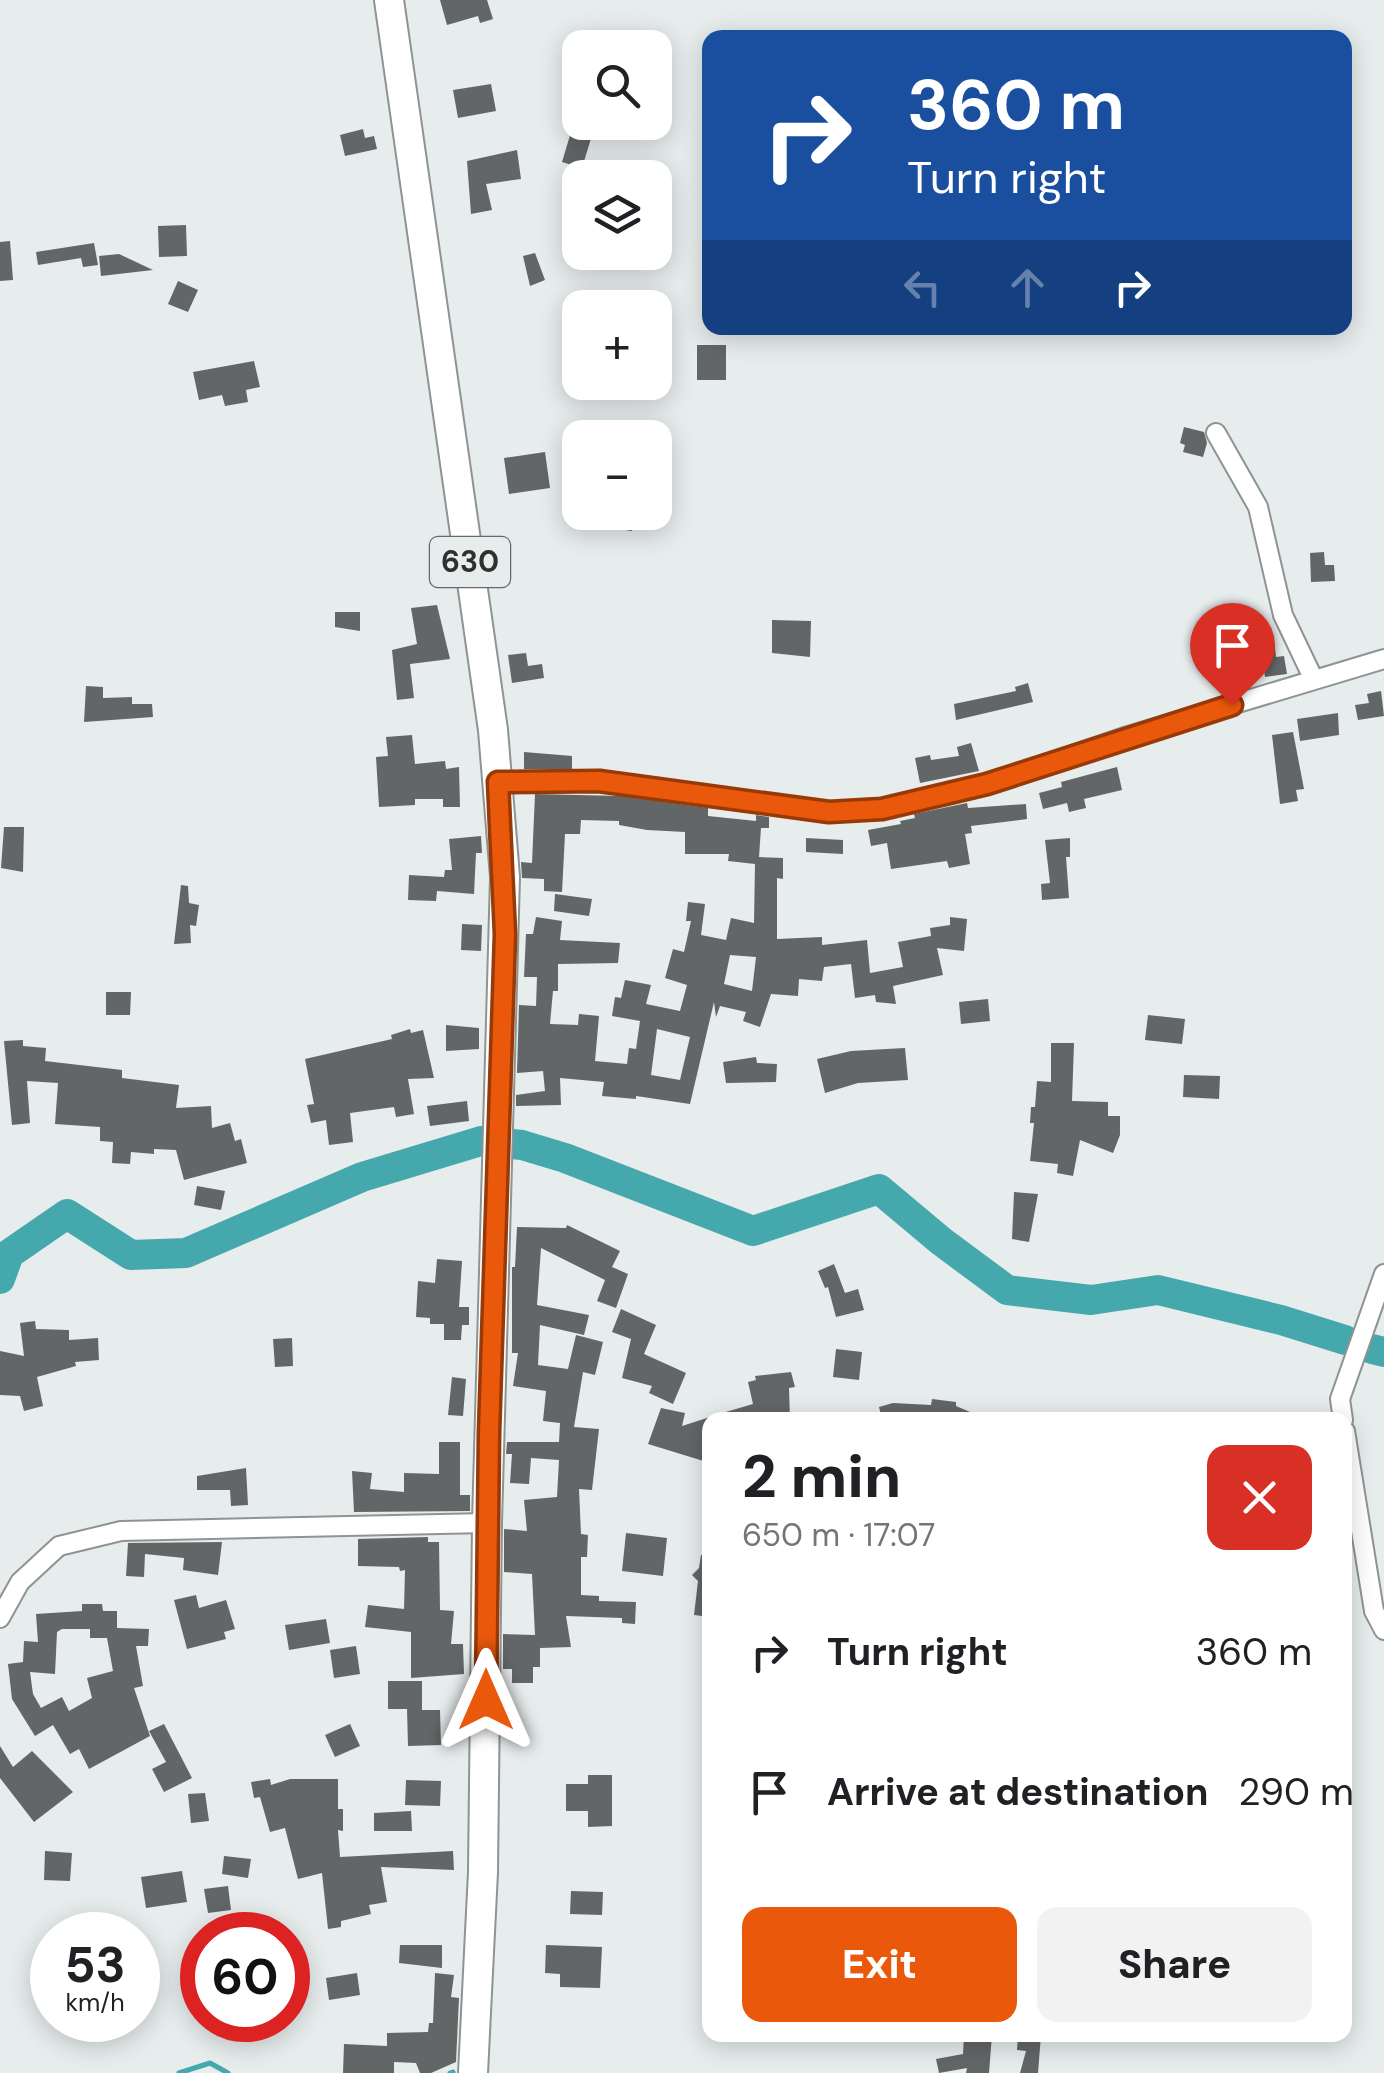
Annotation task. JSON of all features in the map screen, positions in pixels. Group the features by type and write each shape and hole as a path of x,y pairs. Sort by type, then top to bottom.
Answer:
{"main road":[{"name":"630","path":"389,0 441,346 498,782 505,915 486,1523 484,1855 474,2073"}],"street":[{"path":"1216,433 1258,506 1283,615 1314,680"},
{"path":"498,782 599,781 829,812 882,809 987,784 1128,736 1384,659"},
{"path":"1342,1412 1340,1400 1384,1274"},
{"path":"1352,1475 1374,1611 1384,1630"},
{"path":"0,1618 20,1582 59,1546 121,1531 486,1523"}],"building":[{"path":"440,0 487,0 493,19 480,23 478,16 447,25"},
{"path":"491,84 496,111 458,118 453,90"},
{"path":"363,129 365,138 374,136 377,149 345,156 340,135"},
{"path":"569,140 591,140 584,160 563,160"},
{"path":"517,150 521,179 486,184 492,210 471,214 467,161"},
{"path":"186,225 187,256 159,257 158,226"},
{"path":"10,241 13,280 0,281 0,242"},
{"path":"94,243 98,265 83,267 81,258 38,265 36,252"},
{"path":"535,253 545,280 530,286 523,256"},
{"path":"119,254 153,270 101,276 99,256"},
{"path":"178,281 198,290 188,312 168,304"},
{"path":"697,345 726,345 726,380 697,380"},
{"path":"254,361 260,387 246,390 248,402 225,406 222,395 199,400 193,372"},
{"path":"1184,427 1204,432 1207,443 1203,457 1183,452 1185,445 1180,443"},
{"path":"545,452 550,488 509,494 504,458"},
{"path":"1324,552 1325,565 1334,565 1335,581 1311,582 1310,553"},
{"path":"437,605 450,659 410,664 414,698 397,700 392,650 417,644 411,608"},
{"path":"335,612 360,612 360,631 335,627"},
{"path":"772,620 811,621 810,657 772,653"},
{"path":"1274,641 1276,657 1284,656 1287,674 1265,677 1260,643"},
{"path":"526,653 528,666 542,664 544,678 512,683 508,655"},
{"path":"1028,683 1033,702 956,720 954,704 1016,691 1015,687"},
{"path":"86,686 103,687 103,698 132,697 132,704 152,704 153,717 84,722"},
{"path":"1381,691 1384,716 1358,720 1355,705 1369,703 1367,694"},
{"path":"1338,713 1339,735 1300,741 1297,719"},
{"path":"1293,732 1304,789 1296,790 1298,801 1280,804 1272,735"},
{"path":"412,735 415,764 445,761 446,769 459,767 460,807 443,807 443,799 415,799 415,805 379,807 376,757 388,756 386,737"},
{"path":"971,743 979,771 920,783 915,758 959,756 957,747"},
{"path":"524,752 572,756 572,769 524,769"},
{"path":"1117,767 1122,790 1084,799 1086,808 1069,812 1067,803 1043,809 1039,793 1062,787 1061,782"},
{"path":"535,794 620,796 708,808 708,816 756,821 756,815 769,817 769,828 761,828 759,857 783,858 783,879 777,878 777,939 822,937 822,945 867,940 870,973 903,967 898,942 931,936 930,928 950,925 950,917 967,919 964,951 937,948 943,975 893,986 896,1004 876,1002 875,995 855,998 851,964 824,967 822,981 799,979 798,996 771,994 760,1027 743,1021 746,1012 720,1006 716,1017 714,1002 690,1104 636,1096 602,1096 604,1082 560,1078 561,1105 516,1106 516,1095 545,1091 543,1071 517,1073 519,1005 536,1006 537,977 524,977 526,934 533,934 536,917 562,921 560,940 620,943 618,963 558,964 558,991 553,991 550,1024 578,1025 579,1014 599,1016 595,1061 627,1064 629,1048 636,1049 640,1021 612,1016 615,997 621,998 625,980 651,985 646,1004 680,1011 687,985 665,978 673,949 684,952 691,921 686,921 688,902 705,904 701,935 726,940 731,918 754,923 755,864 728,861 729,854 685,854 685,832 647,830 619,825 619,821 581,820 580,834 565,834 562,892 544,891 544,879 522,878 521,862 532,863","holes":["730,955 756,957 752,991 724,984","657,1029 690,1037 680,1080 651,1075"]},
{"path":"967,803 968,808 1026,804 1027,819 971,826 972,833 965,834 970,864 949,868 947,861 891,869 887,843 871,846 868,830 901,824 900,821 915,818 914,814"},
{"path":"4,827 24,827 23,872 1,868"},
{"path":"481,836 482,853 476,853 474,894 437,891 436,901 408,900 409,875 444,877 445,870 452,870 449,839"},
{"path":"806,838 843,840 843,854 806,852"},
{"path":"1070,838 1070,857 1066,857 1069,898 1042,900 1041,884 1050,883 1045,840"},
{"path":"181,885 188,886 189,903 199,905 196,926 190,925 191,943 174,944"},
{"path":"555,894 592,899 589,916 554,911"},
{"path":"462,924 482,925 481,951 461,950"},
{"path":"106,992 131,992 130,1015 106,1015"},
{"path":"988,999 990,1021 961,1024 959,1002"},
{"path":"1148,1015 1185,1019 1182,1044 1145,1040"},
{"path":"446,1025 479,1028 479,1049 446,1051"},
{"path":"410,1029 411,1033 423,1030 434,1078 408,1079 414,1114 396,1117 394,1107 350,1113 353,1142 329,1145 326,1120 311,1123 307,1105 314,1104 305,1059 392,1039 391,1035"},
{"path":"23,1040 23,1046 46,1048 45,1061 122,1070 122,1078 179,1085 176,1108 211,1106 212,1128 230,1123 235,1141 241,1139 247,1163 184,1180 176,1150 154,1149 154,1154 131,1152 130,1164 112,1163 113,1142 100,1141 100,1127 55,1124 58,1083 27,1081 30,1123 12,1125 4,1041"},
{"path":"1051,1043 1074,1043 1072,1101 1108,1102 1108,1116 1120,1116 1120,1135 1113,1153 1080,1140 1073,1176 1057,1173 1058,1164 1030,1161 1034,1123 1030,1123 1031,1107 1035,1107 1037,1081 1051,1082"},
{"path":"905,1048 908,1080 858,1083 825,1093 817,1059 851,1051"},
{"path":"756,1057 757,1063 777,1064 776,1082 726,1083 723,1062"},
{"path":"1184,1075 1220,1076 1219,1099 1183,1097"},
{"path":"467,1101 469,1121 430,1126 427,1106"},
{"path":"197,1186 225,1191 221,1210 194,1205"},
{"path":"1014,1192 1038,1194 1029,1242 1012,1239"},
{"path":"567,1225 620,1251 612,1267 628,1274 616,1308 597,1301 605,1280 541,1248 537,1305 589,1315 584,1335 540,1325 538,1365 568,1369 576,1335 603,1342 595,1375 583,1372 574,1427 599,1429 592,1490 579,1489 581,1534 588,1535 587,1557 581,1557 581,1595 599,1596 599,1601 636,1602 635,1624 622,1623 622,1618 566,1616 571,1647 540,1648 540,1667 533,1667 533,1683 512,1683 512,1669 503,1669 503,1634 535,1635 532,1574 504,1572 504,1529 527,1531 524,1500 557,1497 559,1460 531,1458 529,1484 510,1483 512,1454 506,1454 507,1442 559,1442 560,1423 543,1421 546,1391 513,1386 518,1353 512,1353 512,1267 517,1227"},
{"path":"437,1259 462,1261 459,1307 469,1307 469,1325 462,1325 461,1340 444,1340 444,1324 430,1324 430,1318 416,1317 418,1281 435,1283"},
{"path":"834,1264 845,1293 858,1289 864,1310 836,1317 828,1287 825,1288 818,1271"},
{"path":"621,1309 656,1325 644,1354 686,1373 673,1404 649,1393 652,1386 622,1378 631,1339 612,1332"},
{"path":"35,1321 36,1329 69,1330 69,1340 98,1338 99,1360 75,1362 76,1366 37,1377 43,1406 24,1411 20,1396 0,1395 0,1351 24,1356 20,1323"},
{"path":"292,1338 293,1366 275,1367 273,1339"},
{"path":"836,1349 862,1352 859,1380 833,1377"},
{"path":"791,1372 795,1387 789,1388 790,1412 726,1412 753,1404 748,1382 756,1380 755,1376"},
{"path":"452,1377 466,1379 463,1416 448,1415"},
{"path":"932,1399 956,1402 956,1406 970,1412 880,1412 879,1407 893,1403 931,1405"},
{"path":"661,1408 685,1413 682,1426 702,1420 702,1461 648,1444"},
{"path":"439,1442 460,1442 460,1495 470,1495 470,1511 354,1512 352,1471 372,1473 370,1489 404,1492 404,1473 439,1474"},
{"path":"246,1468 248,1505 231,1506 230,1490 197,1490 197,1476"},
{"path":"626,1533 667,1538 663,1576 622,1571"},
{"path":"428,1537 428,1542 439,1542 440,1610 454,1611 451,1644 463,1644 464,1674 411,1678 411,1632 365,1627 368,1605 404,1609 405,1570 358,1566 358,1539"},
{"path":"222,1542 218,1575 183,1570 184,1558 145,1554 144,1577 126,1576 128,1543"},
{"path":"702,1555 702,1616 694,1615 698,1581 692,1575 699,1568"},
{"path":"196,1595 199,1608 226,1600 235,1629 224,1632 226,1639 187,1649 174,1600"},
{"path":"82,1604 102,1604 103,1611 117,1611 117,1628 149,1629 148,1646 136,1646 143,1686 134,1688 150,1736 89,1769 79,1749 70,1754 53,1725 35,1736 12,1699 8,1664 23,1662 24,1641 38,1642 36,1614 82,1611","holes":["90,1629 90,1638 107,1638 113,1671 87,1678 92,1698 69,1711 62,1697 41,1708 33,1694 30,1672 55,1674 57,1632"]},
{"path":"326,1619 330,1643 289,1650 285,1625"},
{"path":"356,1646 360,1674 334,1678 330,1650"},
{"path":"388,1681 422,1681 422,1710 440,1710 441,1745 408,1746 407,1709 388,1709"},
{"path":"164,1724 192,1778 164,1792 152,1769 166,1762 149,1731"},
{"path":"350,1724 360,1746 335,1757 325,1735"},
{"path":"0,1746 13,1767 32,1751 73,1792 34,1822 0,1778"},
{"path":"588,1775 612,1775 612,1826 588,1827 588,1811 566,1811 566,1784 588,1784"},
{"path":"270,1779 271,1785 290,1779 338,1779 338,1809 343,1809 343,1831 338,1830 340,1857 453,1851 454,1870 381,1867 387,1902 369,1905 371,1914 341,1921 341,1927 328,1929 322,1873 298,1879 285,1828 270,1832 260,1797 254,1798 251,1782"},
{"path":"406,1780 441,1781 440,1806 405,1805"},
{"path":"205,1793 209,1821 191,1823 188,1794"},
{"path":"411,1811 412,1831 374,1831 374,1813"},
{"path":"45,1851 72,1853 70,1881 44,1880"},
{"path":"224,1856 251,1859 248,1878 222,1874"},
{"path":"182,1871 187,1902 146,1908 141,1877"},
{"path":"228,1886 231,1910 208,1912 204,1889"},
{"path":"571,1891 603,1892 602,1915 570,1914"},
{"path":"400,1945 442,1945 442,1968 399,1963"},
{"path":"546,1945 602,1947 600,1988 560,1987 560,1974 545,1973"},
{"path":"357,1973 360,1995 329,2000 326,1978"},
{"path":"435,1973 454,1975 451,1997 459,1998 456,2062 431,2073 420,2073 416,2063 394,2062 394,2073 343,2073 344,2044 387,2046 387,2033 428,2032 429,2023 433,2023"},
{"path":"964,2042 991,2042 989,2073 966,2073 967,2068 939,2073 936,2059 963,2054"},
{"path":"1018,2042 1040,2042 1038,2073 1020,2073 1026,2051 1017,2050"}],"waterway":[{"path":"0,1279 9,1254 67,1214 131,1255 186,1253 362,1177 481,1141 522,1145 565,1158 753,1231 879,1189 1007,1290 1091,1300 1158,1290 1345,1340"},
{"path":"1372,1349 1384,1352"},
{"path":"179,2073 210,2063 228,2073"}],"route":[{"path":"486,1700 486,1523 505,934 498,782 599,781 829,812 882,809 987,784 1232,705"}]}
